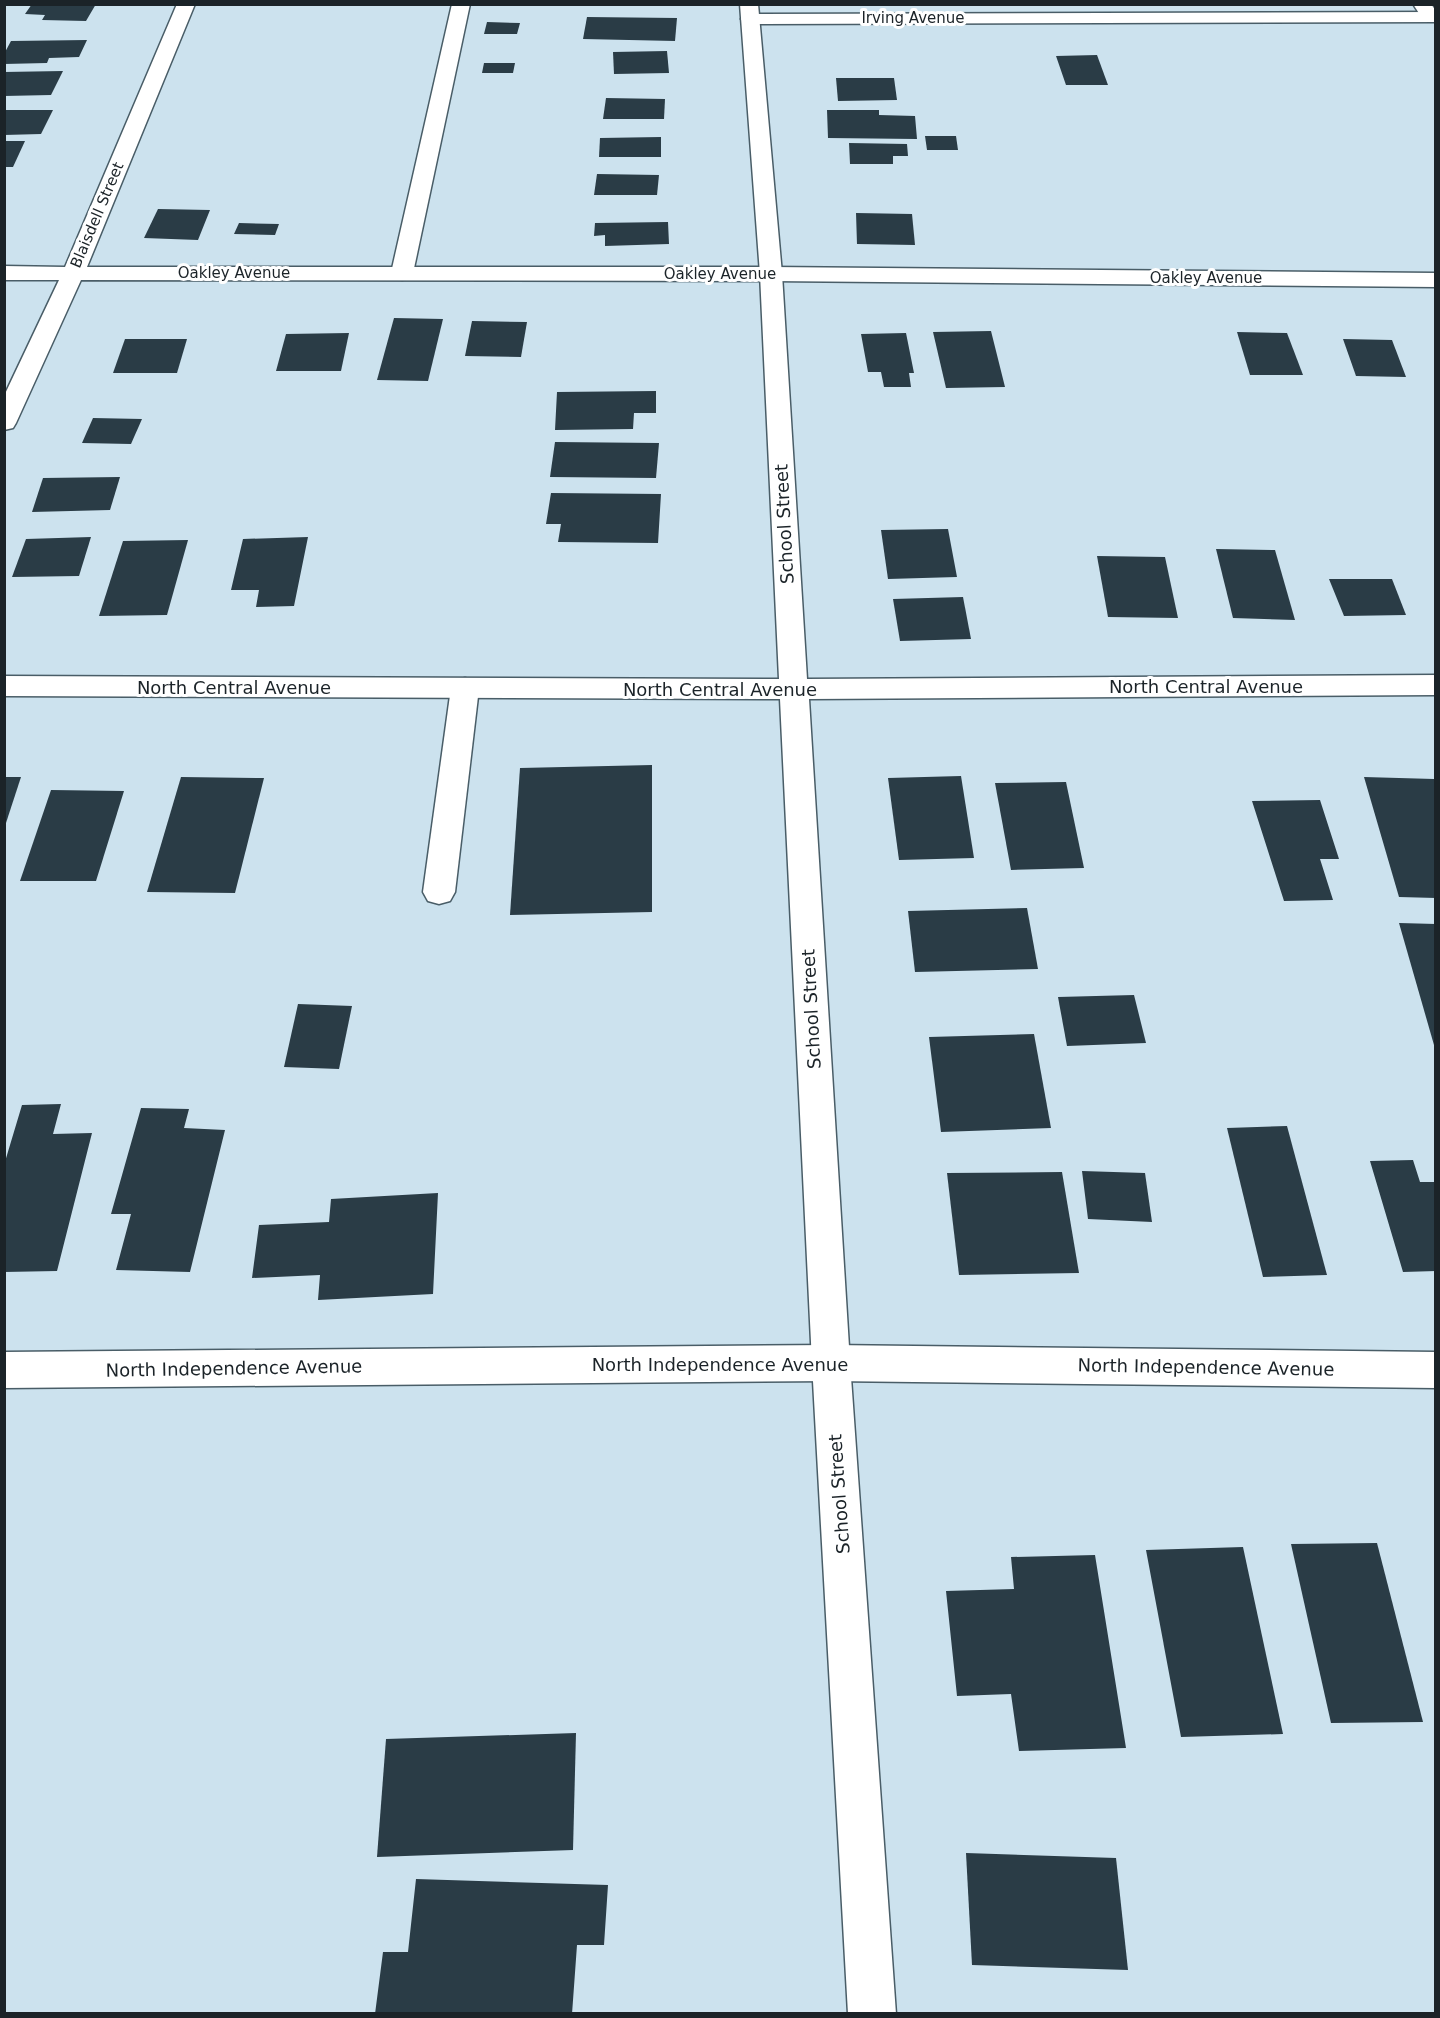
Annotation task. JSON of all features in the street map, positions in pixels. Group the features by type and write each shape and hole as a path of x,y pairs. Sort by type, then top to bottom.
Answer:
{"street":[{"name":"Blaisdell Street","path":"4,423 73,273 186,4"},
{"path":"402,273 461,4"},
{"name":"Irving Avenue","path":"750,12 1429,13"},
{"name":"School Street","path":"750,12 771,274 831,1363 872,2013"},
{"name":"Oakley Avenue","path":"4,273 771,274 1436,280"},
{"name":"North Central Avenue","path":"4,686 793,689 1436,685"},
{"path":"439,892 465,688"},
{"name":"North Independence Avenue","path":"4,1370 831,1363 1436,1370"}],"building":[{"path":"32,4 96,4 86,21 42,20 45,15 25,14"},
{"path":"587,17 677,18 675,41 583,39"},
{"path":"487,22 520,23 517,34 484,34"},
{"path":"87,40 79,57 49,58 47,63 4,64 4,54 11,41"},
{"path":"667,51 669,73 614,74 613,52"},
{"path":"1097,55 1108,85 1066,85 1056,56"},
{"path":"484,63 515,63 513,73 482,73"},
{"path":"63,71 51,95 4,96 4,72"},
{"path":"836,78 894,78 897,100 838,101"},
{"path":"606,98 665,99 664,119 603,119"},
{"path":"4,110 53,110 41,134 4,135"},
{"path":"827,110 879,110 879,115 915,116 917,139 828,138"},
{"path":"925,136 956,136 958,150 927,150"},
{"path":"661,137 661,157 599,157 600,138"},
{"path":"4,141 25,141 13,167 4,167"},
{"path":"849,143 907,144 908,156 893,156 893,164 850,164"},
{"path":"597,174 659,175 657,195 594,195"},
{"path":"158,209 210,210 198,240 144,238"},
{"path":"856,213 912,214 915,245 857,244"},
{"path":"668,222 669,244 605,246 605,235 594,236 595,223"},
{"path":"239,223 279,224 275,235 234,234"},
{"path":"394,318 443,319 428,381 377,380"},
{"path":"472,321 527,322 521,357 465,356"},
{"path":"991,331 1005,387 946,388 933,332"},
{"path":"1237,332 1287,333 1303,375 1250,375"},
{"path":"349,333 341,371 276,371 286,334"},
{"path":"906,333 914,373 909,373 911,387 884,387 881,372 868,372 861,334"},
{"path":"125,339 187,339 177,373 113,373"},
{"path":"1343,339 1392,340 1406,377 1356,376"},
{"path":"656,391 656,413 634,413 633,429 555,430 557,392"},
{"path":"93,418 142,419 131,444 82,443"},
{"path":"555,442 659,443 656,478 550,477"},
{"path":"120,477 110,510 32,512 43,478"},
{"path":"551,493 661,494 658,543 558,542 561,524 546,524"},
{"path":"948,529 957,577 888,579 881,530"},
{"path":"91,537 79,576 12,577 26,539"},
{"path":"308,537 294,606 256,607 259,590 231,590 243,539"},
{"path":"188,540 167,615 99,616 123,541"},
{"path":"1216,549 1275,550 1295,620 1233,618"},
{"path":"1097,556 1165,557 1178,618 1108,617"},
{"path":"1329,579 1392,579 1406,615 1344,616"},
{"path":"963,597 971,639 900,641 893,599"},
{"path":"652,765 652,912 510,915 520,768"},
{"path":"961,776 974,858 899,860 888,778"},
{"path":"4,777 21,777 5,826 4,826"},
{"path":"181,777 264,778 235,893 147,892"},
{"path":"1364,777 1434,779 1436,898 1399,897"},
{"path":"1066,782 1084,868 1011,870 995,783"},
{"path":"51,790 124,791 96,881 20,881"},
{"path":"1320,800 1339,859 1320,859 1333,900 1284,901 1252,801"},
{"path":"1027,908 1038,969 915,972 908,911"},
{"path":"1399,923 1436,924 1436,1045 1434,1045"},
{"path":"1134,995 1146,1043 1067,1046 1058,997"},
{"path":"298,1004 352,1006 339,1069 284,1067"},
{"path":"1034,1034 1051,1128 941,1132 929,1037"},
{"path":"61,1104 53,1134 92,1133 57,1271 4,1272 4,1165 22,1105"},
{"path":"141,1108 189,1109 184,1128 225,1130 190,1272 116,1270 131,1214 111,1214"},
{"path":"1287,1126 1327,1275 1263,1277 1227,1128"},
{"path":"1413,1160 1420,1182 1436,1182 1436,1271 1403,1272 1370,1161"},
{"path":"1082,1171 1145,1173 1152,1222 1088,1219"},
{"path":"1062,1172 1079,1273 959,1275 947,1173"},
{"path":"438,1193 433,1294 318,1300 320,1275 252,1278 259,1225 329,1222 331,1199"},
{"path":"1377,1543 1423,1722 1331,1723 1291,1544"},
{"path":"1243,1547 1283,1734 1181,1737 1146,1550"},
{"path":"1095,1555 1126,1748 1019,1751 1011,1694 957,1696 946,1591 1014,1589 1011,1557"},
{"path":"576,1733 573,1850 377,1857 386,1739"},
{"path":"966,1853 1116,1858 1128,1970 972,1965"},
{"path":"416,1879 608,1885 604,1945 577,1945 572,2014 375,2014 383,1952 408,1952"}]}
